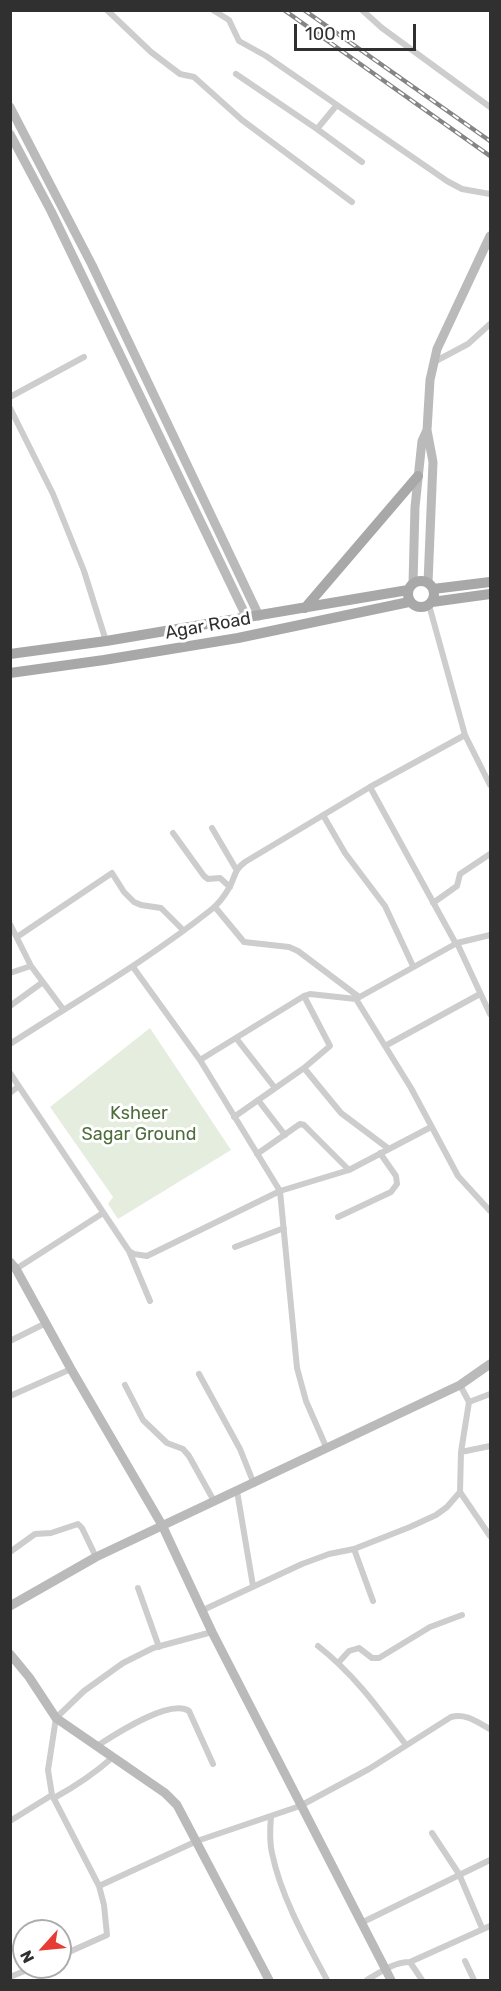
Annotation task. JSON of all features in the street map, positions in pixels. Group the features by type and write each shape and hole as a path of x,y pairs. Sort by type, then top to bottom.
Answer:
{"main road":[{"path":"305,608 418,476"},
{"path":"10,654 106,641 305,608 410,586 422,581 431,586 490,582"},
{"path":"410,586 410,602"},
{"path":"430,604 434,598 431,586"},
{"name":"Agar Road","path":"10,672 104,660 238,638 410,602 416,607 490,594"}],"street":[{"path":"107,10 151,52 180,74 194,77 242,120 352,202"},
{"path":"213,10 229,20 239,41 266,56 447,182 462,189 490,194"},
{"path":"362,10 382,28 490,107"},
{"path":"236,74 362,162"},
{"path":"316,129 336,106"},
{"path":"10,107 92,265 259,616"},
{"path":"24,132 11,136 51,211 248,618"},
{"path":"431,586 433,462 427,429 430,380 437,349 489,240"},
{"path":"434,362 468,344 490,324"},
{"path":"121,357 132,350"},
{"path":"10,397 84,357"},
{"path":"10,408 53,494 84,571 106,641"},
{"path":"410,586 418,476 422,441 427,429"},
{"path":"170,456 180,450"},
{"path":"430,604 465,735 490,785"},
{"path":"10,1044 133,967 215,907 230,887 236,869 370,787 465,735"},
{"path":"370,787 456,944 490,1014"},
{"path":"323,815 345,853 385,906 412,966"},
{"path":"212,828 236,869"},
{"path":"173,833 204,876 208,879 220,878 230,887"},
{"path":"433,903 457,886 460,874 490,854"},
{"path":"17,937 112,873 134,902 161,909 183,930"},
{"path":"215,907 244,942 289,947 298,951 357,998 411,1088 458,1176 490,1211"},
{"path":"10,924 31,966 63,1009"},
{"path":"200,1060 304,996 310,994 357,998 456,944 490,936"},
{"path":"10,973 31,966"},
{"path":"133,967 200,1060 280,1191 297,1368 306,1401 327,1449"},
{"path":"10,1006 43,982"},
{"path":"385,1046 480,994"},
{"path":"234,1117 304,1068 330,1046 304,996"},
{"path":"236,1038 275,1088"},
{"path":"304,1068 341,1113 389,1149"},
{"path":"10,1073 129,1251 150,1301"},
{"path":"10,1093 19,1086"},
{"path":"258,1100 285,1135"},
{"path":"257,1154 300,1124 304,1125 349,1170"},
{"path":"129,1251 147,1256 280,1191 349,1170 431,1127"},
{"path":"338,1217 391,1192 397,1184 396,1176 380,1153"},
{"path":"103,1213 14,1266 162,1525 212,1632 391,1980"},
{"path":"235,1247 284,1228"},
{"path":"10,1341 46,1323"},
{"path":"10,1606 96,1557 460,1385 490,1364"},
{"path":"10,1396 71,1369"},
{"path":"199,1374 240,1449 254,1484"},
{"path":"125,1385 143,1420 167,1443 183,1449 189,1456 214,1502"},
{"path":"460,1385 469,1402 461,1452 460,1492 490,1536"},
{"path":"469,1402 490,1394"},
{"path":"461,1452 490,1446"},
{"path":"237,1491 253,1586"},
{"path":"203,1610 329,1554 354,1549 410,1527 436,1515 447,1507 460,1492"},
{"path":"10,1551 35,1534 51,1533 78,1524 96,1557"},
{"path":"354,1549 373,1601"},
{"path":"138,1588 159,1647"},
{"path":"339,1662 349,1651 359,1648 372,1658 379,1658 430,1627 462,1615"},
{"path":"72,1951 107,1935 104,1905 99,1886 53,1797 48,1770 56,1718 84,1691 123,1663 159,1647 212,1632"},
{"path":"318,1646 339,1662 360,1684 406,1745"},
{"path":"10,1654 29,1677 56,1718 165,1793 177,1805 269,1980"},
{"path":"97,1746 121,1730 149,1717 173,1709 185,1708 189,1711 213,1764"},
{"path":"99,1886 197,1841 300,1806 369,1769 450,1717 467,1716 490,1729"},
{"path":"10,1821 75,1787 113,1757"},
{"path":"271,1816 271,1851 277,1871 301,1931 327,1980"},
{"path":"432,1833 459,1874 482,1928"},
{"path":"362,1923 490,1860"},
{"path":"367,1980 386,1969 402,1962 410,1962 490,1926"},
{"path":"465,1961 474,1980"},
{"path":"410,1962 422,1980"}],"green space":[{"name":"Ksheer Sagar Ground","path":"150,1028 231,1150 118,1219 108,1204 113,1197 50,1107"}],"railway":[{"path":"284,10 490,156"},
{"path":"304,10 490,141"}]}
